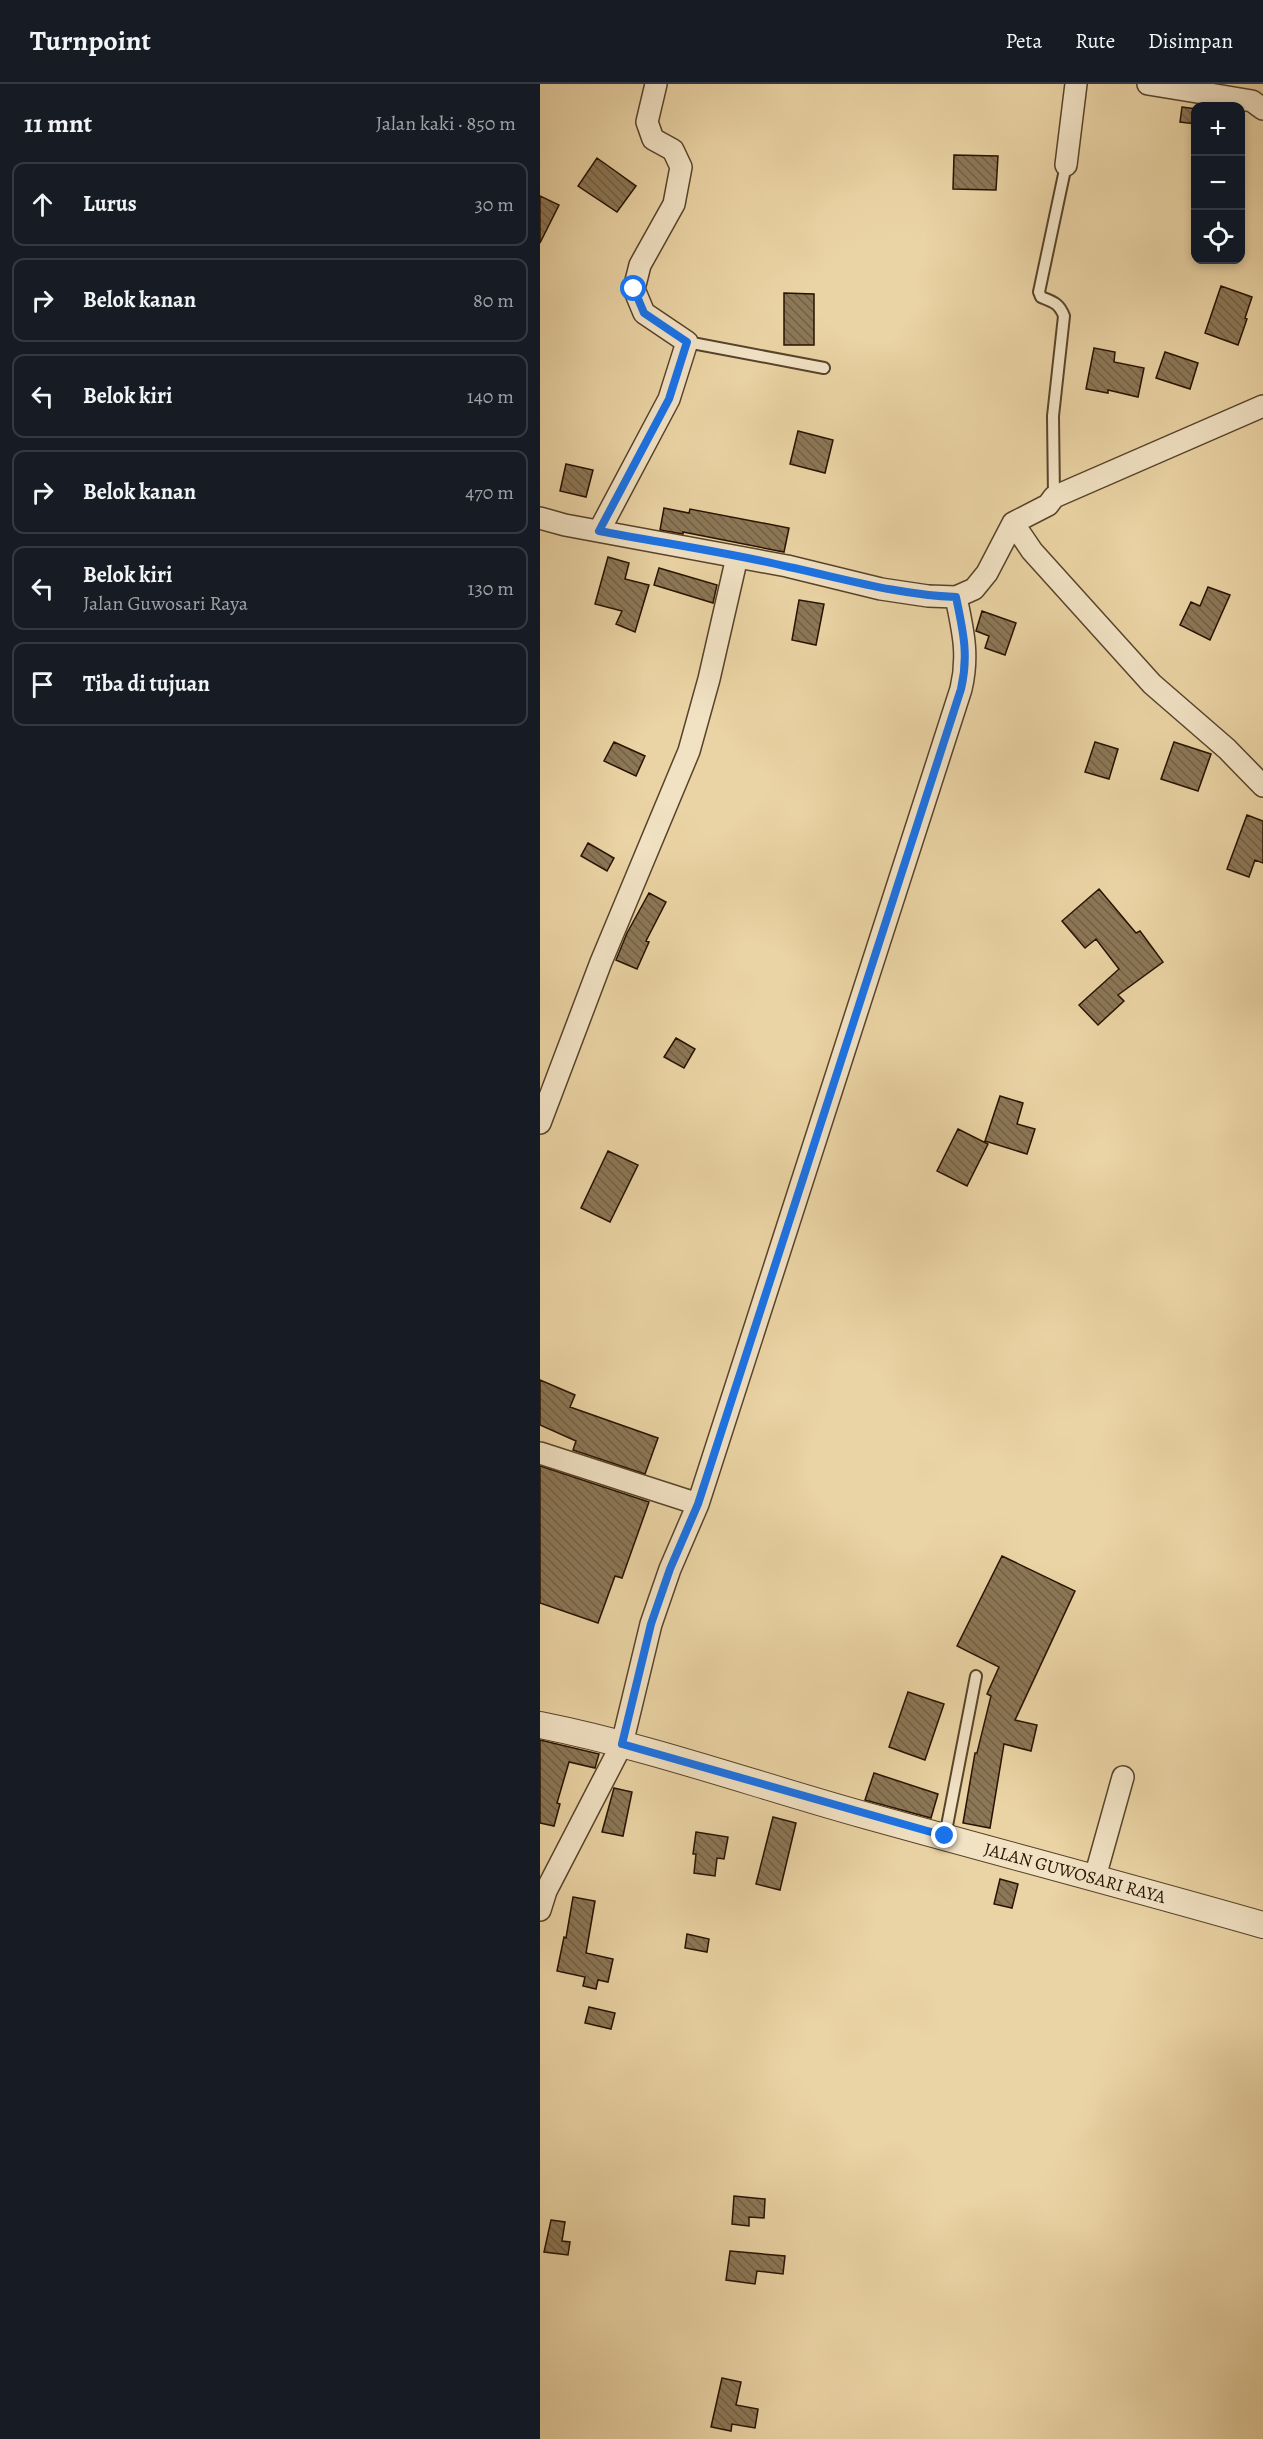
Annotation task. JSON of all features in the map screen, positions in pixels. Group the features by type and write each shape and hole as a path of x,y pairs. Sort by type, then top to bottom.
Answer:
{"street":[{"path":"599,531 669,399 687,342 644,313 634,289 640,265 674,204 681,167 673,150 653,139 647,122 656,84"},
{"path":"1066,165 1076,84"},
{"path":"1148,84 1252,101 1263,109"},
{"path":"540,518 787,566 881,589 928,596 956,597 974,589 987,573 1013,523 1048,505 1054,497 1263,406"},
{"path":"1013,523 1032,551 1152,684 1227,749 1263,786"},
{"path":"540,1122 601,962 689,751 709,679 737,557"},
{"path":"540,1910 546,1891 622,1744 651,1624 670,1569 698,1504 961,689 966,668 966,649 956,597"},
{"path":"540,1453 698,1504"},
{"name":"JALAN GUWOSARI RAYA","path":"540,1725 591,1735 1263,1925"},
{"path":"1095,1877 1123,1777"}],"lane":[{"path":"1054,497 1053,416 1064,316 1061,307 1054,301 1041,297 1039,292 1066,165"},
{"path":"687,342 824,368"},
{"path":"945,1836 976,1676"}],"building":[{"path":"1182,107 1191,108 1191,123 1180,122"},
{"path":"954,155 998,156 996,190 953,189"},
{"path":"597,158 636,186 617,212 578,186"},
{"path":"540,196 559,205 540,243"},
{"path":"1221,286 1252,297 1238,345 1205,333"},
{"path":"784,293 814,294 814,345 784,345"},
{"path":"1094,348 1115,352 1114,362 1144,368 1138,397 1108,390 1108,393 1086,389"},
{"path":"1165,352 1198,363 1190,389 1156,378"},
{"path":"798,431 833,440 825,473 790,464"},
{"path":"566,464 593,470 586,497 560,491"},
{"path":"664,508 689,513 690,509 789,528 784,552 683,532 683,534 660,530"},
{"path":"608,557 629,563 625,579 649,585 635,632 616,624 622,611 595,604"},
{"path":"659,568 717,585 713,603 654,585"},
{"path":"1208,587 1230,595 1210,640 1180,625 1191,602 1200,606"},
{"path":"799,600 824,604 816,645 792,640"},
{"path":"982,611 1016,623 1005,655 985,648 989,636 976,631"},
{"path":"614,742 645,756 636,776 604,761"},
{"path":"1095,742 1118,749 1109,779 1085,772"},
{"path":"1174,742 1211,754 1198,791 1161,779"},
{"path":"1247,815 1263,821 1263,863 1255,860 1249,877 1227,869"},
{"path":"588,843 614,858 607,871 581,856"},
{"path":"1099,889 1136,933 1140,931 1163,962 1118,995 1124,1001 1098,1025 1079,1005 1119,969 1096,939 1085,948 1062,921"},
{"path":"649,893 666,902 646,941 649,942 637,969 616,960 627,933"},
{"path":"676,1038 695,1049 684,1068 664,1057"},
{"path":"1000,1096 1023,1103 1017,1124 1035,1129 1027,1154 985,1141"},
{"path":"958,1129 988,1144 967,1186 937,1171"},
{"path":"608,1151 638,1165 610,1222 581,1208"},
{"path":"540,1380 575,1395 570,1407 658,1438 645,1474 573,1450 576,1441 540,1425"},
{"path":"540,1466 649,1502 622,1578 615,1576 598,1623 540,1603"},
{"path":"1002,1556 1075,1591 1015,1720 1037,1725 1031,1751 1004,1744 990,1828 963,1823 975,1753 977,1753 991,1696 987,1694 999,1667 957,1646"},
{"path":"908,1692 944,1704 925,1760 889,1747"},
{"path":"540,1740 599,1754 595,1768 569,1762 557,1803 560,1804 554,1826 540,1823"},
{"path":"874,1773 938,1794 931,1818 865,1800"},
{"path":"614,1788 632,1792 623,1836 602,1832"},
{"path":"773,1817 796,1823 780,1890 756,1884"},
{"path":"696,1832 728,1837 724,1859 717,1858 715,1876 694,1873 696,1854 693,1854"},
{"path":"1000,1879 1018,1884 1012,1908 994,1904"},
{"path":"573,1897 595,1901 586,1953 613,1959 608,1982 598,1980 596,1989 583,1986 585,1977 557,1971 564,1937 566,1938"},
{"path":"687,1934 709,1939 707,1952 685,1948"},
{"path":"589,2007 615,2013 611,2029 585,2023"},
{"path":"734,2196 765,2199 764,2218 749,2217 749,2226 732,2224"},
{"path":"551,2220 565,2222 562,2241 570,2242 568,2255 544,2252"},
{"path":"730,2251 785,2256 783,2274 757,2271 755,2284 726,2280"},
{"path":"722,2378 741,2382 736,2405 758,2409 755,2428 732,2424 731,2431 711,2427"}],"route":[{"path":"634,289 644,313 687,342 669,399 599,531 787,566 881,589 928,596 956,597 966,649 966,668 698,1504 670,1569 651,1624 622,1744 863,1815 945,1836"}]}
